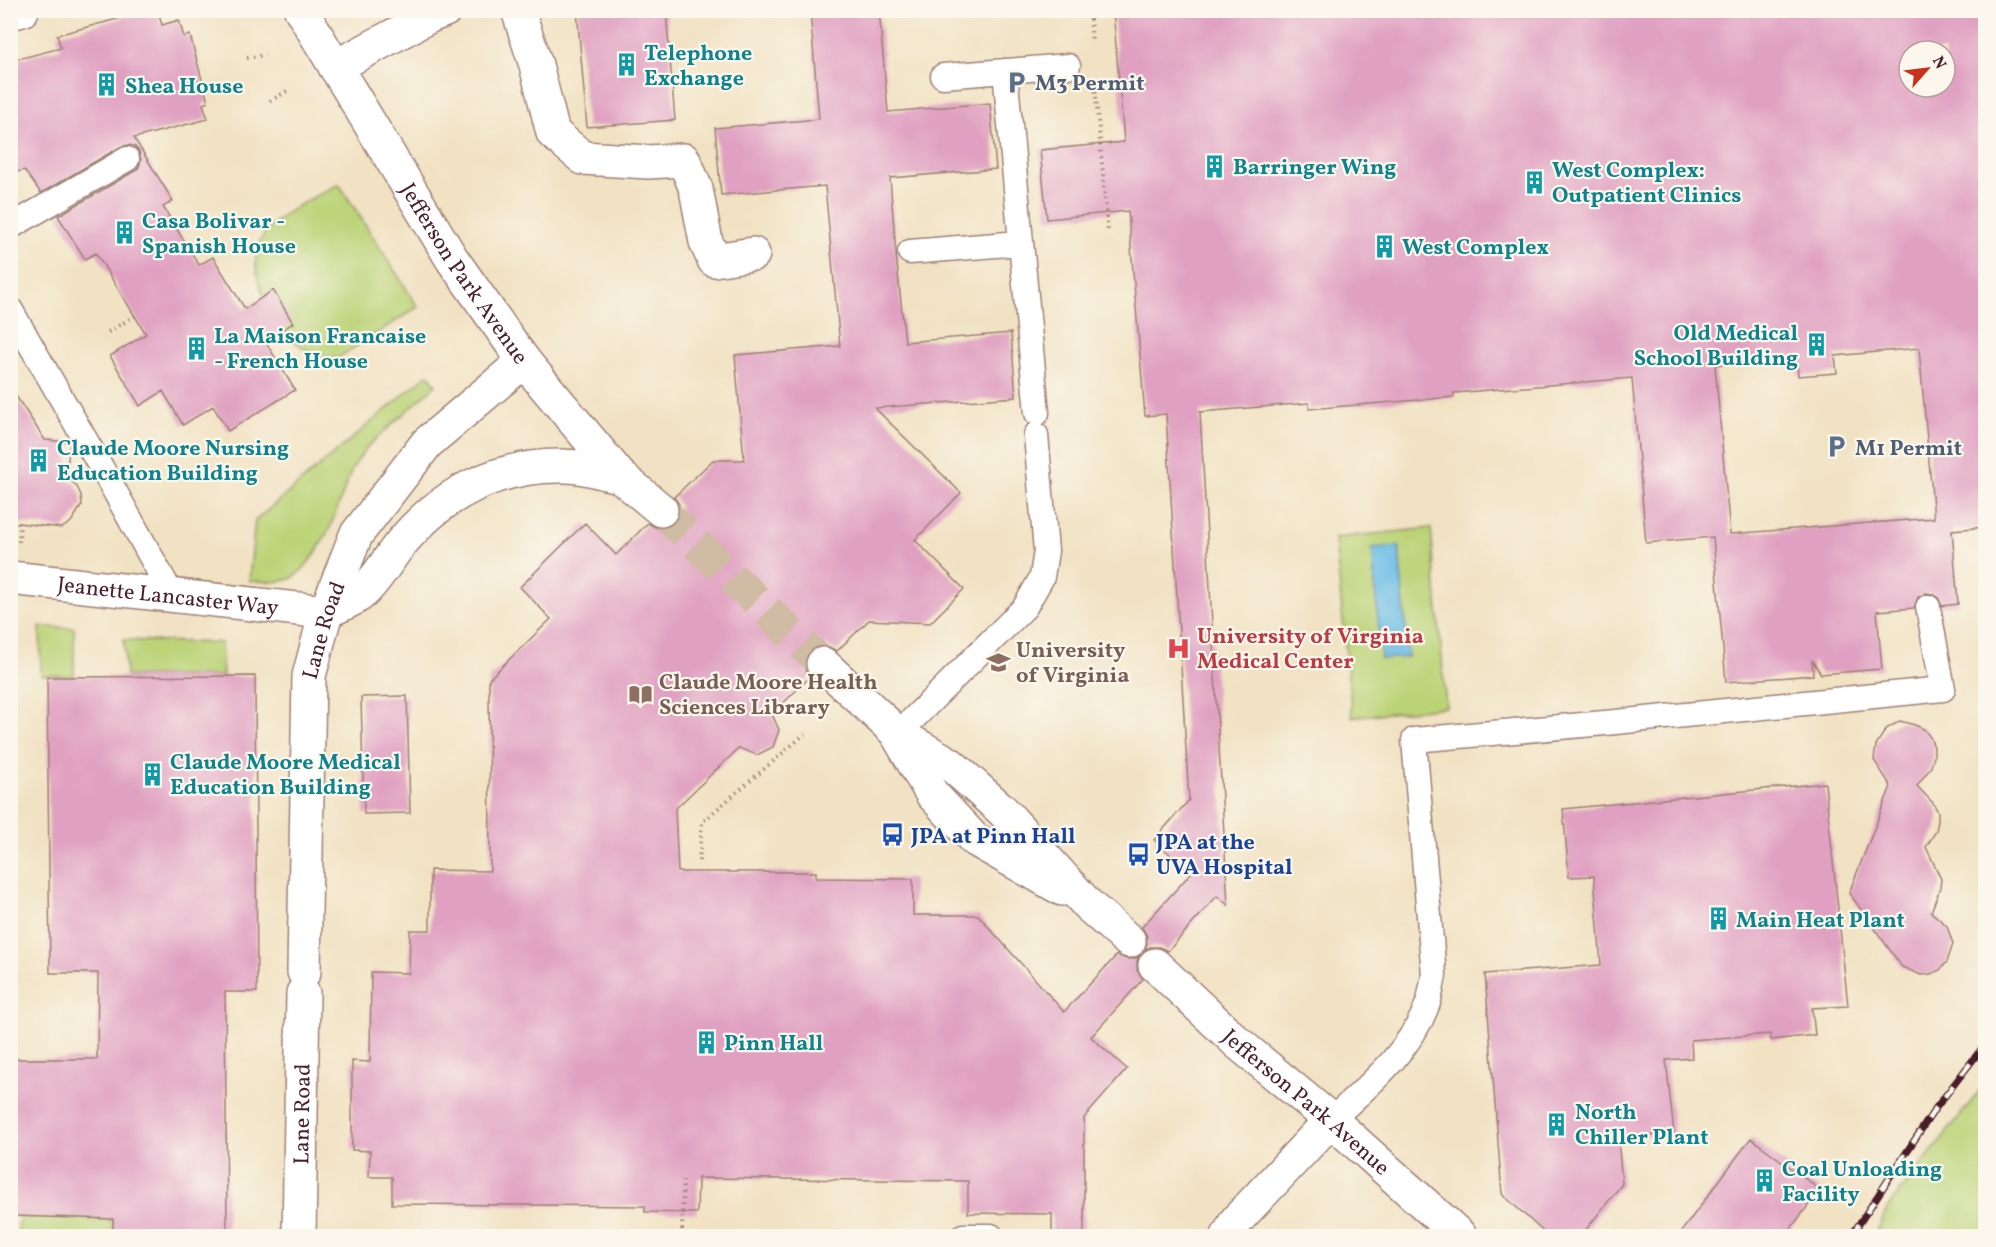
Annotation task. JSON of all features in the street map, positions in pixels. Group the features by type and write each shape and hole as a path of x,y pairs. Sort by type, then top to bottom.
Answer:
{"street":[{"path":"10,14 22,10"},
{"name":"Jefferson Park Avenue","path":"301,10 452,259 524,361 620,476 661,510"},
{"path":"335,67 445,10"},
{"path":"518,10 537,65 553,133 583,158 648,162 684,160 696,189 706,242 714,260 753,254"},
{"name":"Lane Road","path":"299,1236 309,676 326,612 356,535 427,443 524,361"},
{"path":"326,612 362,593 402,542 431,511 468,488 523,467 568,466 620,476"},
{"name":"Jeanette Lancaster Way","path":"14,563 172,595 326,612"},
{"path":"823,664 898,734 950,764 1002,810 1088,905 1129,941"},
{"name":"Jefferson Park Avenue","path":"1155,965 1238,1043 1331,1120 1460,1236"},
{"path":"1228,1236 1236,1221 1331,1120"}],"lane":[{"path":"943,76 1068,66"},
{"path":"898,734 1025,607 1042,578 1046,552 1005,71"},
{"path":"10,227 127,159"},
{"path":"910,252 1020,243"},
{"path":"10,309 172,595"},
{"path":"1331,1120 1389,1066 1416,1028 1428,1003 1434,965 1414,740 1943,689 1928,607"},
{"path":"963,1236 991,1236"}],"path":[{"path":"1090,19 1092,43"},
{"path":"247,58 265,55"},
{"path":"1095,78 1108,232"},
{"path":"270,101 287,91"},
{"path":"108,332 138,314"},
{"path":"14,563 20,523"},
{"path":"699,861 702,822 805,734"},
{"path":"682,1236 683,1178"}],"green space":[{"path":"339,184 418,307 338,358 311,352 285,331 266,301 256,268 261,239 267,230 296,207"},
{"path":"428,374 436,385 368,446 353,467 329,530 303,569 291,579 274,582 249,581 255,521"},
{"path":"1431,528 1446,707 1352,717 1335,538"},
{"path":"40,627 74,628 74,676 41,675"},
{"path":"124,640 221,643 223,676 126,676"},
{"path":"1985,1084 1985,1236 1875,1236 1888,1207"},
{"path":"20,1216 113,1219 113,1236 17,1236"}],"water":[{"path":"1399,546 1408,657 1381,659 1372,548"}],"building":[{"path":"158,10 162,25 179,20 184,37 190,35 208,102 203,104 208,119 134,138 173,201 163,207 199,265 213,257 245,309 273,290 293,323 265,341 295,390 228,431 213,406 183,425 163,391 140,406 110,356 146,334 96,253 85,259 58,216 135,171 141,160 139,151 134,146 120,147 41,193 24,170 17,172 16,167 10,168 10,61 61,48 57,35"},
{"name":"Telephone Exchange","path":"577,10 666,10 675,120 587,127"},
{"path":"810,10 879,10 888,112 990,103 996,169 890,178 896,254 905,342 1011,333 1016,397 875,408 961,493 915,540 964,589 930,623 869,620 837,651 827,646 817,646 810,651 805,660 805,670 810,677 772,714 779,730 773,747 757,755 739,748 675,809 678,872 816,872 816,878 913,879 913,915 978,915 1064,1012 1117,955 1126,959 1139,956 1137,970 1143,979 1091,1037 1127,1069 1084,1118 1084,1236 1052,1236 1052,1214 968,1213 968,1181 698,1178 697,1213 645,1212 645,1206 392,1204 392,1177 369,1177 370,1151 352,1150 352,1061 370,1062 371,972 409,973 410,930 430,930 430,870 490,871 489,679 551,619 520,587 585,523 616,555 648,523 658,529 668,527 675,522 680,513 679,504 674,497 713,460 744,460 735,355 840,346 825,186 721,195 715,128 819,119"},
{"path":"1113,10 1977,10 1986,107 1986,527 1952,530 1958,604 1942,606 1938,597 1926,593 1918,597 1914,608 1877,611 1882,669 1821,674 1812,660 1813,675 1726,682 1713,537 1646,543 1632,378 1454,393 1454,397 1309,409 1309,403 1200,412 1228,905 1217,896 1168,951 1159,947 1150,947 1145,950 1147,936 1142,927 1191,873 1154,840 1189,800 1166,414 1145,416 1128,211 1047,219 1040,150 1124,142","holes":["1919,348 1934,518 1730,534 1715,365 1797,359 1798,376 1837,373 1835,356"]},
{"name":"Claude Moore Nursing Education Building","path":"10,387 45,440 70,442 66,478 76,485 81,495 82,505 71,522 62,528 10,522"},
{"path":"255,676 257,992 225,992 227,1231 113,1230 113,1219 10,1216 10,1059 97,1059 98,973 50,973 47,677"},
{"path":"407,696 410,813 364,814 361,697"},
{"path":"1900,721 1924,729 1934,747 1931,767 1917,786 1938,812 1936,831 1926,847 1941,879 1931,912 1947,926 1953,944 1947,962 1940,970 1931,974 1921,975 1902,967 1849,893 1891,786 1874,760 1876,745 1886,729"},
{"path":"1825,783 1848,1006 1812,1008 1815,1035 1771,1040 1770,1034 1691,1040 1692,1058 1666,1060 1674,1134 1618,1138 1622,1184 1581,1236 1548,1236 1502,1194 1485,974 1601,965 1594,876 1569,877 1563,809"},
{"name":"Coal Unloading Facility","path":"1751,1138 1820,1190 1785,1236 1678,1236"}],"tunnel":[{"path":"661,510 823,664"}],"railway":[{"path":"1851,1236 1935,1109 1986,1043"}],"place":[{"name":"Telephone Exchange","path":"626,65"},
{"name":"M3 Permit","path":"1017,82"},
{"name":"Shea House","path":"107,85"},
{"name":"Barringer Wing","path":"1215,166"},
{"name":"West Complex: Outpatient Clinics","path":"1534,182"},
{"name":"Casa Bolivar - Spanish House","path":"124,233"},
{"name":"West Complex","path":"1384,246"},
{"name":"Old Medical School Building","path":"1816,345"},
{"name":"La Maison Francaise - French House","path":"196,348"},
{"name":"M1 Permit","path":"1837,447"},
{"name":"Claude Moore Nursing Education Building","path":"39,460"},
{"name":"University of Virginia Medical Center","path":"1179,648"},
{"name":"University of Virginia","path":"998,662"},
{"name":"Claude Moore Health Sciences Library","path":"641,694"},
{"name":"Claude Moore Medical Education Building","path":"152,774"},
{"name":"JPA at Pinn Hall","path":"893,835"},
{"name":"JPA at the UVA Hospital","path":"1138,854"},
{"name":"Main Heat Plant","path":"1718,919"},
{"name":"Pinn Hall","path":"706,1042"},
{"name":"North Chiller Plant","path":"1557,1124"},
{"name":"Coal Unloading Facility","path":"1764,1181"}]}
